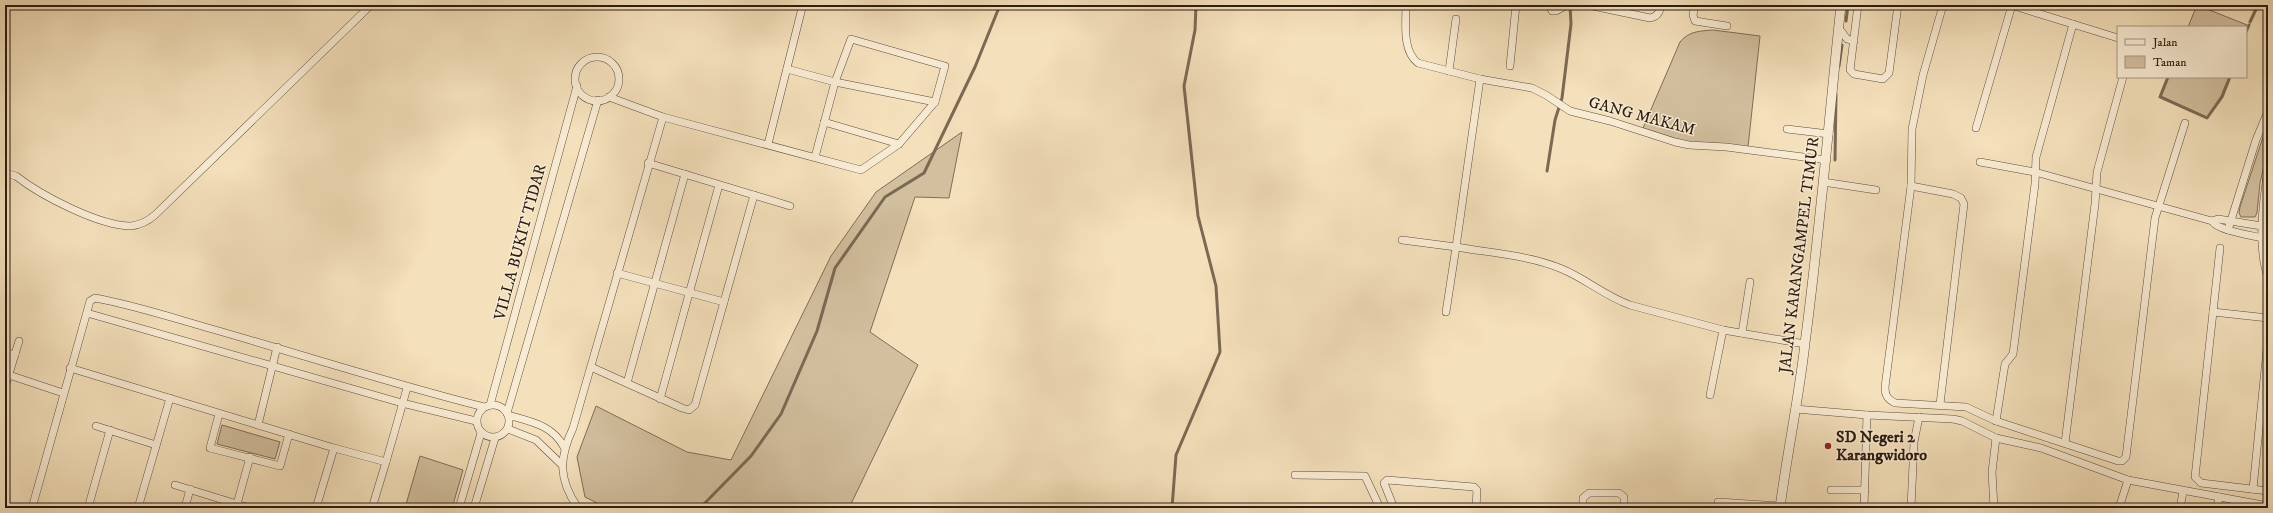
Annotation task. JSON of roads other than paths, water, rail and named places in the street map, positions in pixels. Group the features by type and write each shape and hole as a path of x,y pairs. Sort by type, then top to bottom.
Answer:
{"street":[{"path":"5,173 16,176 83,214 115,224 131,226 142,224 155,215 371,5"},
{"name":"GANG MAKAM","path":"1406,5 1407,42 1414,60 1418,63 1480,79 1532,88 1570,111 1610,121 1689,145 1726,146 1826,160"},
{"path":"1510,66 1516,5"},
{"path":"1549,5 1552,11 1556,11 1567,5"},
{"path":"1588,5 1650,18 1655,17 1661,5"},
{"path":"1695,5 1693,16 1695,21 1727,26"},
{"name":"JALAN KARANGAMPEL TIMUR","path":"1780,507 1805,344 1829,134 1832,78 1840,32 1841,5"},
{"path":"1858,5 1850,68 1852,72 1886,78 1889,74 1898,5"},
{"path":"1943,5 1923,75 1912,129 1911,186 1885,394 1895,403 1940,404 1966,407 1996,421 2118,461 2122,461 2126,457 2158,207 2185,123"},
{"path":"1976,128 2012,5 2117,38"},
{"path":"768,144 802,8"},
{"path":"1449,71 1456,18"},
{"path":"1996,421 2005,364 2013,354 2036,157 2073,24"},
{"path":"1854,40 1846,39 1840,32 1848,28 1855,29"},
{"path":"577,86 585,97 598,100 609,97 663,117 861,170 899,144 935,102 945,66 851,39 835,82 815,157"},
{"name":"VILLA BUKIT TIDAR","path":"487,406 577,86 576,75 582,63 592,57 606,59 614,66 618,76 616,89 609,97"},
{"path":"787,69 835,82 935,102"},
{"path":"2065,443 2097,172 2123,78"},
{"path":"1446,312 1480,79"},
{"path":"481,433 495,438 503,434 508,429 508,414 598,100"},
{"path":"2228,230 2230,220 2268,112"},
{"path":"578,508 566,482 561,464 564,447 574,428 648,163 663,117"},
{"path":"824,122 899,144"},
{"path":"1788,129 1829,134"},
{"path":"1980,162 2035,172 2212,221 2215,219 2230,220 2265,226"},
{"path":"648,163 790,206"},
{"path":"2268,170 2265,226 2265,268 2268,277"},
{"path":"627,383 685,174"},
{"path":"1823,182 1876,190"},
{"path":"660,399 691,293 719,185"},
{"path":"1911,186 1953,194 1962,198 1964,204 1940,404"},
{"path":"591,367 682,408 689,410 695,405 754,195"},
{"path":"2212,221 2216,226 2228,230 2266,238"},
{"path":"1402,240 1456,247 1552,265 1570,273 1615,300 1723,330 1805,344"},
{"path":"2220,248 2196,477 2201,483 2268,491"},
{"path":"618,273 724,302"},
{"path":"1742,333 1750,282"},
{"path":"32,508 70,368 92,299 106,300 277,347 406,388 487,406 500,406 508,414 550,429 558,436 564,447"},
{"path":"2213,312 2268,318"},
{"path":"87,313 402,403 476,421"},
{"path":"1710,395 1723,330"},
{"path":"2253,489 2268,339"},
{"path":"5,387 19,341"},
{"path":"258,426 277,347"},
{"path":"5,352 15,355"},
{"path":"70,368 258,426 386,462"},
{"path":"9,375 63,393"},
{"path":"372,508 406,388"},
{"path":"138,508 170,398"},
{"path":"459,508 481,433 476,421 478,413 487,406"},
{"path":"1795,409 1962,421 1996,438 2041,448 2128,480 2183,492 2268,506"},
{"path":"219,414 210,448 250,457 280,466 289,434"},
{"path":"1864,508 1867,415"},
{"path":"1911,508 1914,442 1919,417"},
{"path":"96,426 156,444"},
{"path":"508,429 536,440 561,464"},
{"path":"88,508 110,430"},
{"path":"474,508 495,438"},
{"path":"1994,508 1992,472 1996,438"},
{"path":"553,457 564,447"},
{"path":"316,508 334,448"},
{"path":"237,504 250,457"},
{"path":"1295,475 1365,476 1380,508"},
{"path":"1394,508 1384,483 1386,480 1474,486 1477,490 1476,508"},
{"path":"2120,508 2128,480"},
{"path":"175,485 250,508"},
{"path":"185,508 190,489"},
{"path":"1831,490 1865,490"},
{"path":"2180,508 2183,492"},
{"path":"1583,508 1583,498 1589,493 1619,493 1624,497 1624,508"},
{"path":"2218,508 2219,497"},
{"path":"1718,502 1780,507"}],"waterway":[{"path":"707,508 703,505 751,456 781,414 817,331 835,268 885,197 924,173 975,67 1000,5"},
{"path":"1172,508 1176,455 1220,352 1216,286 1198,216 1184,86 1195,30 1196,5"},
{"path":"1547,171 1555,120 1562,98 1571,24 1570,5"},
{"path":"1846,21 1848,5"},
{"path":"2250,22 2258,5"},
{"path":"2247,30 2249,25"},
{"path":"1839,66 1842,45"},
{"path":"2168,78 2160,97 2207,118 2222,97 2230,78"},
{"path":"1835,160 1836,94"}],"place":[{"name":"SD Negeri 2 Karangwidoro","path":"1828,446"}]}
